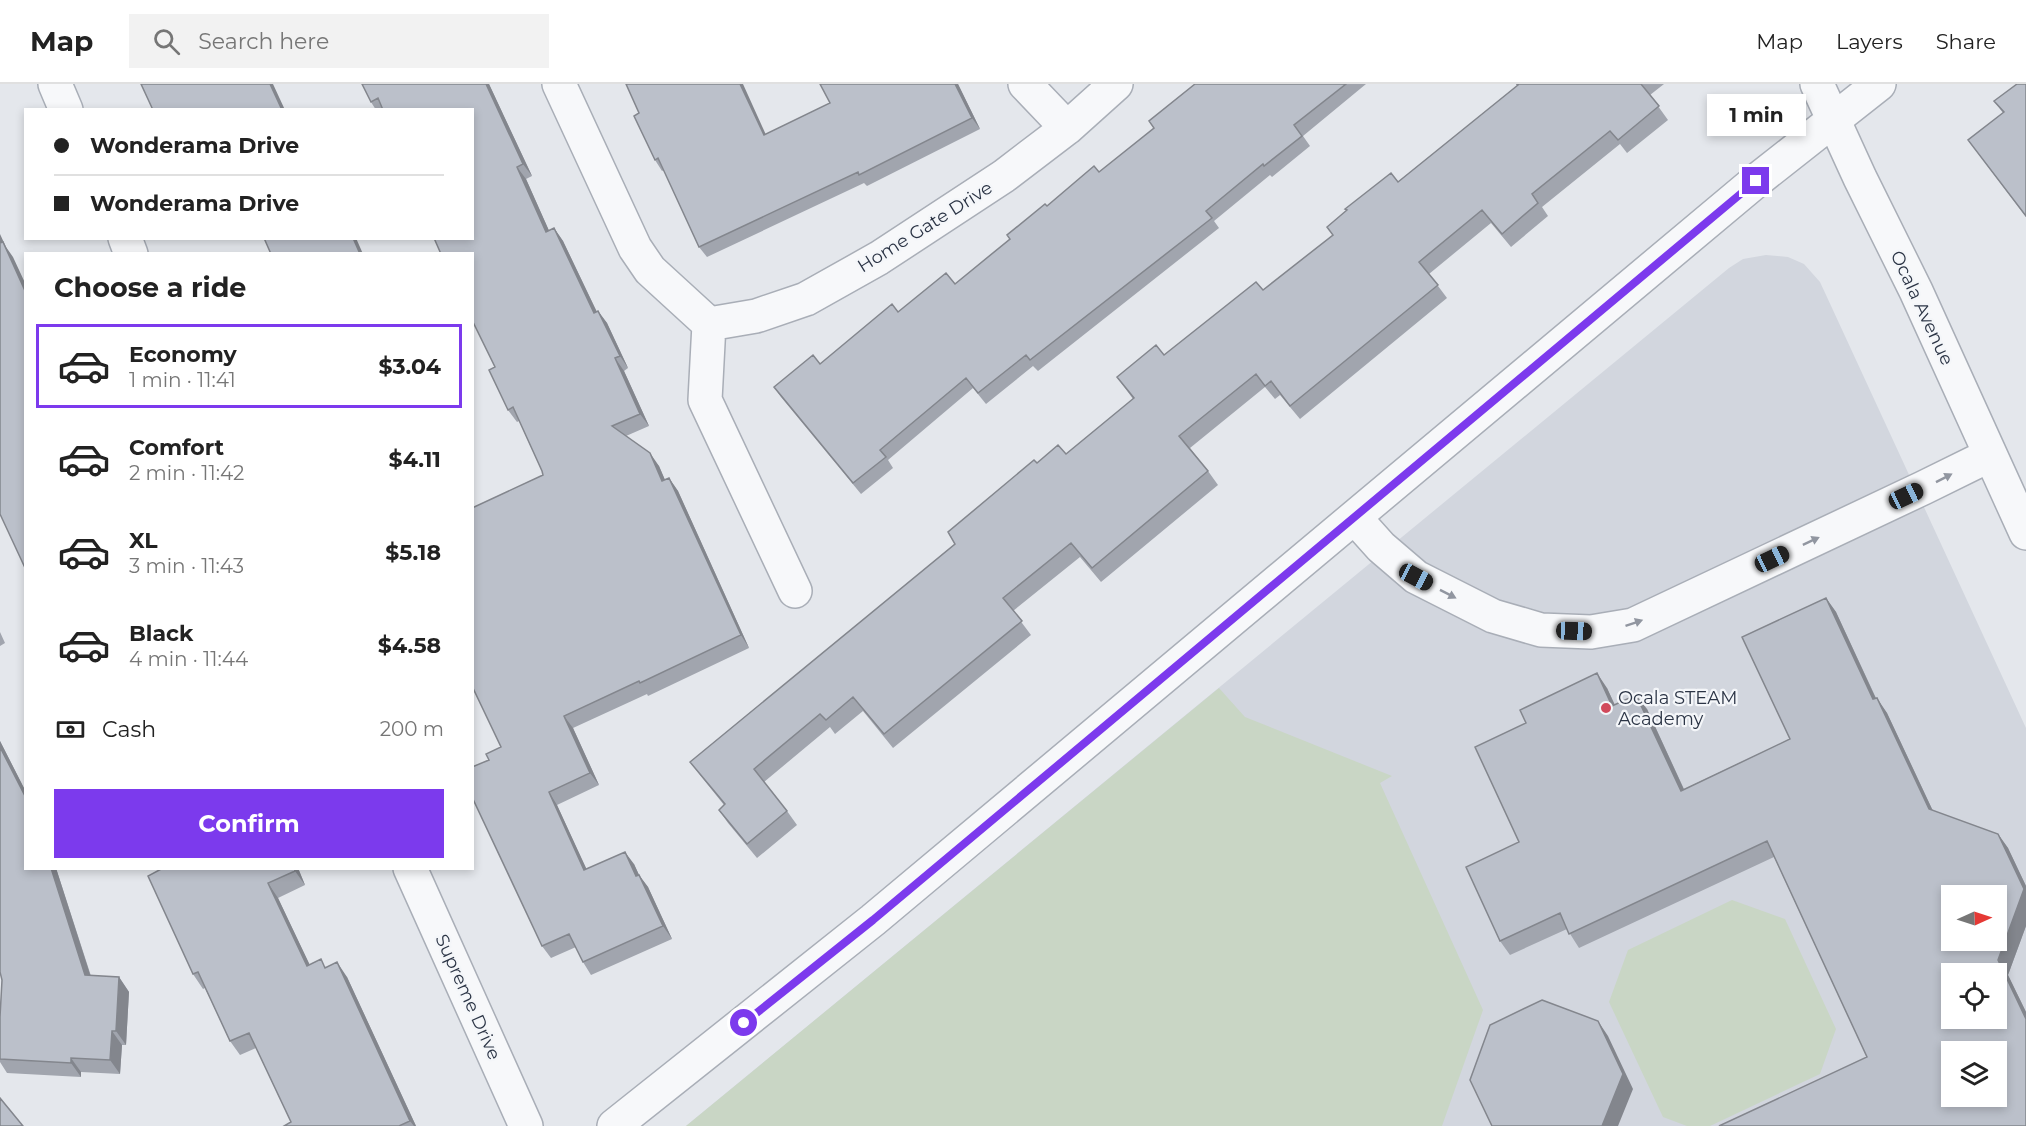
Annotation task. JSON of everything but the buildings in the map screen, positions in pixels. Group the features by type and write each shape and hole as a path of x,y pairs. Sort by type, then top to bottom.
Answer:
{"street":[{"path":"55,84 65,108"},
{"path":"559,84 635,248 651,270 709,324 705,400 795,591"},
{"path":"1025,84 1067,128"},
{"name":"Home Gate Drive","path":"709,324 756,316 806,299 879,258 995,183 1067,128 1116,84"},
{"name":"Ocala Avenue","path":"1817,84 1916,291 2026,533"},
{"path":"615,1126 873,920 1756,181 1879,84"},
{"path":"1354,518 1381,547 1416,577 1493,616 1541,630 1591,632 1633,624 1990,455"},
{"name":"Supreme Drive","path":"411,870 526,1126"}],"shaded area":[{"name":"Ocala STEAM Academy","path":"1766,255 1788,257 1804,264 1820,282 2026,728 2026,1126 686,1126 1729,268 1743,259"}],"green space":[{"path":"1219,688 1245,717 1392,776 1380,783 1483,1010 1442,1126 686,1126"},
{"path":"1732,900 1785,919 1836,1029 1820,1074 1710,1126 1687,1126 1663,1117 1609,1002 1628,950"}],"place":[{"name":"Ocala STEAM Academy","path":"1606,708"}],"route":[{"path":"744,1023 873,920 1756,181"}]}
